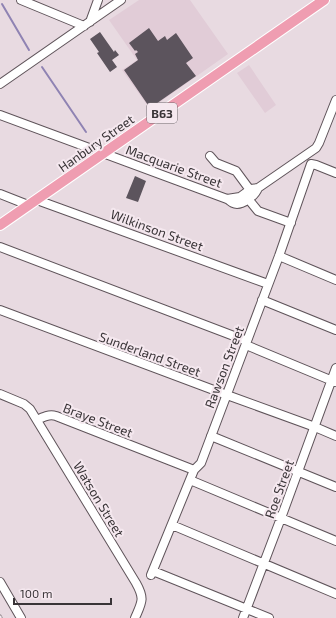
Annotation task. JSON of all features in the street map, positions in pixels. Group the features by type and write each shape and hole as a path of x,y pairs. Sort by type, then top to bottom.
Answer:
{"main road":[{"name":"Hanbury Street","path":"0,225 324,0"}],"street":[{"path":"21,0 87,24"},
{"path":"87,24 98,0"},
{"path":"0,84 121,0"},
{"path":"250,193 316,148 333,118 336,100"},
{"name":"Macquarie Street","path":"0,115 227,199 233,203 238,204 250,193"},
{"path":"210,156 216,163 236,171 250,193 258,211 291,223"},
{"name":"Rawson Street","path":"246,608 152,573 194,470 201,463 279,256 311,164 336,173"},
{"name":"Wilkinson Street","path":"0,194 32,202 268,284"},
{"path":"0,247 246,343 334,382"},
{"path":"279,256 336,280"},
{"path":"262,300 336,330"},
{"name":"Sunderland Street","path":"0,310 336,436"},
{"name":"Roe Street","path":"243,618 298,471 334,382 336,368"},
{"path":"0,394 28,406 37,420"},
{"name":"Braye Street","path":"37,420 53,415 194,470"},
{"name":"Watson Street","path":"37,420 140,590 142,602 135,618"},
{"path":"211,436 336,488"},
{"path":"190,480 336,541"},
{"path":"172,525 336,594"},
{"path":"0,582 21,618"},
{"path":"246,608 269,618"}],"shaded area":[{"path":"139,0 190,0 228,54 150,109 122,70 137,60 109,20"},
{"path":"249,65 276,105 265,113 237,73"}],"building":[{"path":"149,28 158,41 165,36 167,40 176,33 193,58 186,63 196,76 150,108 124,70 138,60 135,54 138,52 136,50 135,51 129,43"},
{"path":"100,32 114,52 115,50 119,55 112,60 117,67 110,72 97,53 99,52 90,39"},
{"path":"135,176 146,181 138,202 126,198"}],"waterway":[{"path":"2,4 29,50"},
{"path":"42,67 86,132"}]}
